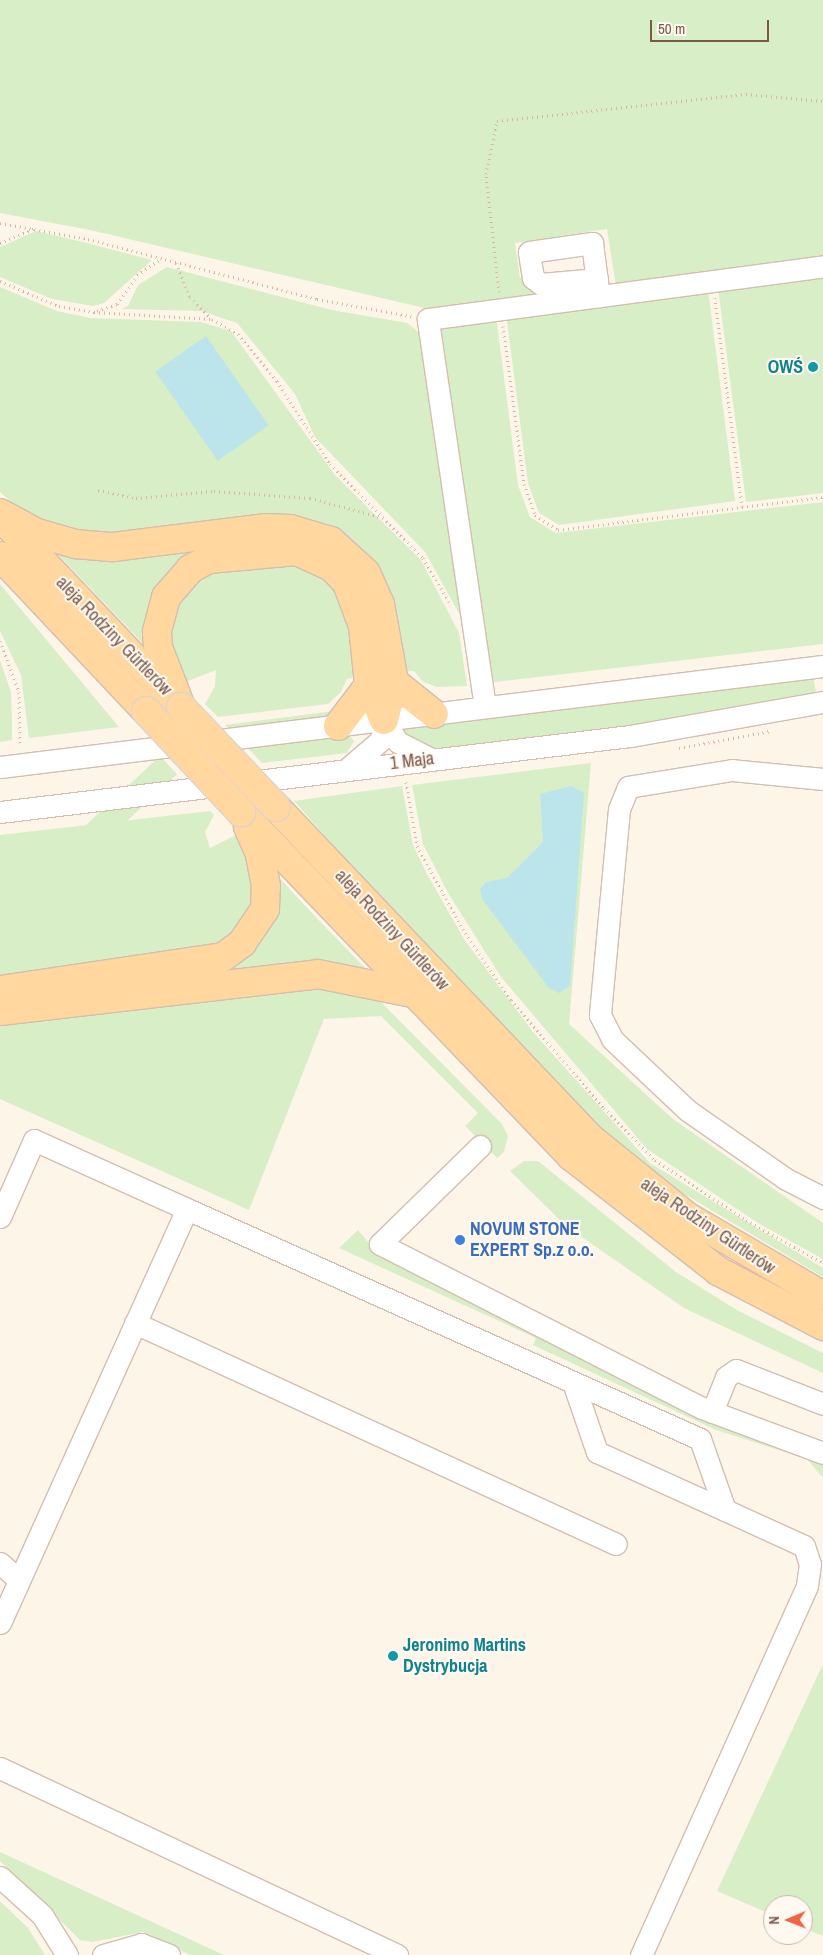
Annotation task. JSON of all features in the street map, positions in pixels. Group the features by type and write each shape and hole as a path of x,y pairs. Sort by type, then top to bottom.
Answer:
{"main road":[{"path":"0,514 37,533 76,544 113,547 265,528 312,533 350,555 366,573 380,604 381,684 384,720"},
{"name":"aleja Rodziny Gürtlerów","path":"0,514 590,1138 688,1217 823,1296"},
{"path":"181,707 158,647 160,613 166,597 190,568 231,554 296,551 333,568 357,603 381,684 434,714"},
{"name":"aleja Rodziny Gürtlerów","path":"0,556 545,1132 635,1211 718,1271 823,1326"},
{"path":"338,726 381,684"},
{"path":"0,990 210,962 242,943 265,909 266,886 260,854 241,812"},
{"path":"0,1011 318,974 372,981 413,993"}],"street":[{"path":"485,708 428,319 501,309 598,288 713,282 823,266"},
{"path":"0,768 823,666"},
{"name":"1 Maja","path":"0,812 630,736 823,702"},
{"path":"384,720 398,742 431,759"},
{"path":"347,769 381,740 384,720"},
{"path":"823,779 732,770 628,787 619,809 600,1015 612,1039 687,1110 786,1179 823,1198"},
{"path":"0,1217 34,1140 574,1385 700,1439 725,1510"},
{"path":"480,1146 380,1244 712,1412 823,1453"},
{"path":"0,1623 187,1209"},
{"path":"135,1323 616,1544"},
{"path":"712,1412 726,1377 736,1370 823,1404"},
{"path":"574,1385 597,1452 804,1546 810,1564 807,1586 641,1955"},
{"path":"0,1563 19,1580"},
{"path":"0,1768 397,1955"},
{"path":"0,1877 42,1915 66,1955"},
{"path":"103,1955 131,1944 169,1955"}],"path":[{"path":"823,101 746,94 497,121 486,174 501,309 524,484 535,515 558,530 823,497"},
{"path":"0,223 38,227 317,299 428,319"},
{"path":"0,243 38,227"},
{"path":"94,312 117,304 137,275 162,259"},
{"path":"176,263 190,297 212,319 238,334 277,381 330,464 423,558 452,608"},
{"path":"0,282 59,306 94,312 212,319"},
{"path":"713,282 742,507"},
{"path":"98,490 136,498 214,491 310,498 385,518"},
{"path":"0,641 20,692 20,746"},
{"path":"406,782 417,846 465,933 512,1000 604,1108 655,1160 746,1220 823,1263"}],"green space":[{"path":"0,0 823,0 823,260 616,287 607,229 515,243 520,278 559,293 429,309 90,230 0,213"},
{"path":"36,231 152,260 104,303 93,306 52,299 0,277 0,247"},
{"path":"167,267 332,310 407,323 421,334 467,628 425,552 315,437 295,394 237,323 201,311 121,309 128,306 138,285"},
{"path":"823,274 823,493 746,502 718,288"},
{"path":"0,287 57,311 90,318 201,322 231,331 335,475 421,560 459,633 467,686 437,687 423,682 414,671 399,672 369,562 96,538 27,516 0,492"},
{"path":"708,289 735,501 559,525 539,513 528,483 506,314"},
{"path":"496,315 518,485 530,517 556,533 823,502 823,644 486,683 435,324"},
{"path":"256,537 350,574 211,551 148,649 54,550"},
{"path":"295,559 344,592 360,677 347,679 341,692 328,704 218,717 205,704 215,686 216,670 183,683 173,666 168,615 200,572"},
{"path":"0,584 119,727 29,738 21,675 0,631"},
{"path":"0,660 11,692 12,740 0,742"},
{"path":"813,675 816,693 693,719 435,750 418,746 396,727"},
{"path":"334,711 332,716 230,730 225,725"},
{"path":"348,734 354,741 347,753 262,763 245,745"},
{"path":"160,756 177,774 59,885 42,866"},
{"path":"591,763 569,1024 673,1119 823,1223 823,1259 758,1223 647,1149 501,977 448,893 423,844 412,785"},
{"path":"402,786 413,845 427,874 464,939 533,1032 650,1163 823,1268 823,1277 636,1165 467,996 294,801"},
{"path":"210,811 214,815 205,832 210,848 238,834 247,848 257,895 228,945 0,982 0,835"},
{"path":"276,874 368,971 194,974 212,970"},
{"path":"291,982 379,1000 502,1124 508,1136 504,1152 497,1158 465,1126 478,1113 381,1016 324,1019 249,1210 0,1099 0,1019"},
{"path":"524,1161 538,1161 676,1272 737,1310 823,1353 823,1373 684,1308 566,1226 510,1171"},
{"path":"358,1230 375,1250 823,1463 823,1478 807,1459 716,1430 533,1345 536,1338 339,1248"},
{"path":"823,1664 823,1936 813,1932 813,1895 763,1895 763,1911 717,1891"},
{"path":"0,1852 224,1955 190,1955 143,1932 92,1942 80,1940 0,1861"},
{"path":"0,1901 28,1928 45,1955 0,1955"}],"water":[{"path":"206,336 269,425 218,461 155,372"},
{"path":"571,786 584,793 570,986 559,993 549,988 482,899 480,889 486,882 507,878 543,842 540,794"}],"place":[{"name":"OWŚ","path":"813,367"},
{"name":"NOVUM STONE EXPERT Sp.z o.o.","path":"460,1240"},
{"name":"Jeronimo Martins Dystrybucja","path":"393,1656"}]}
